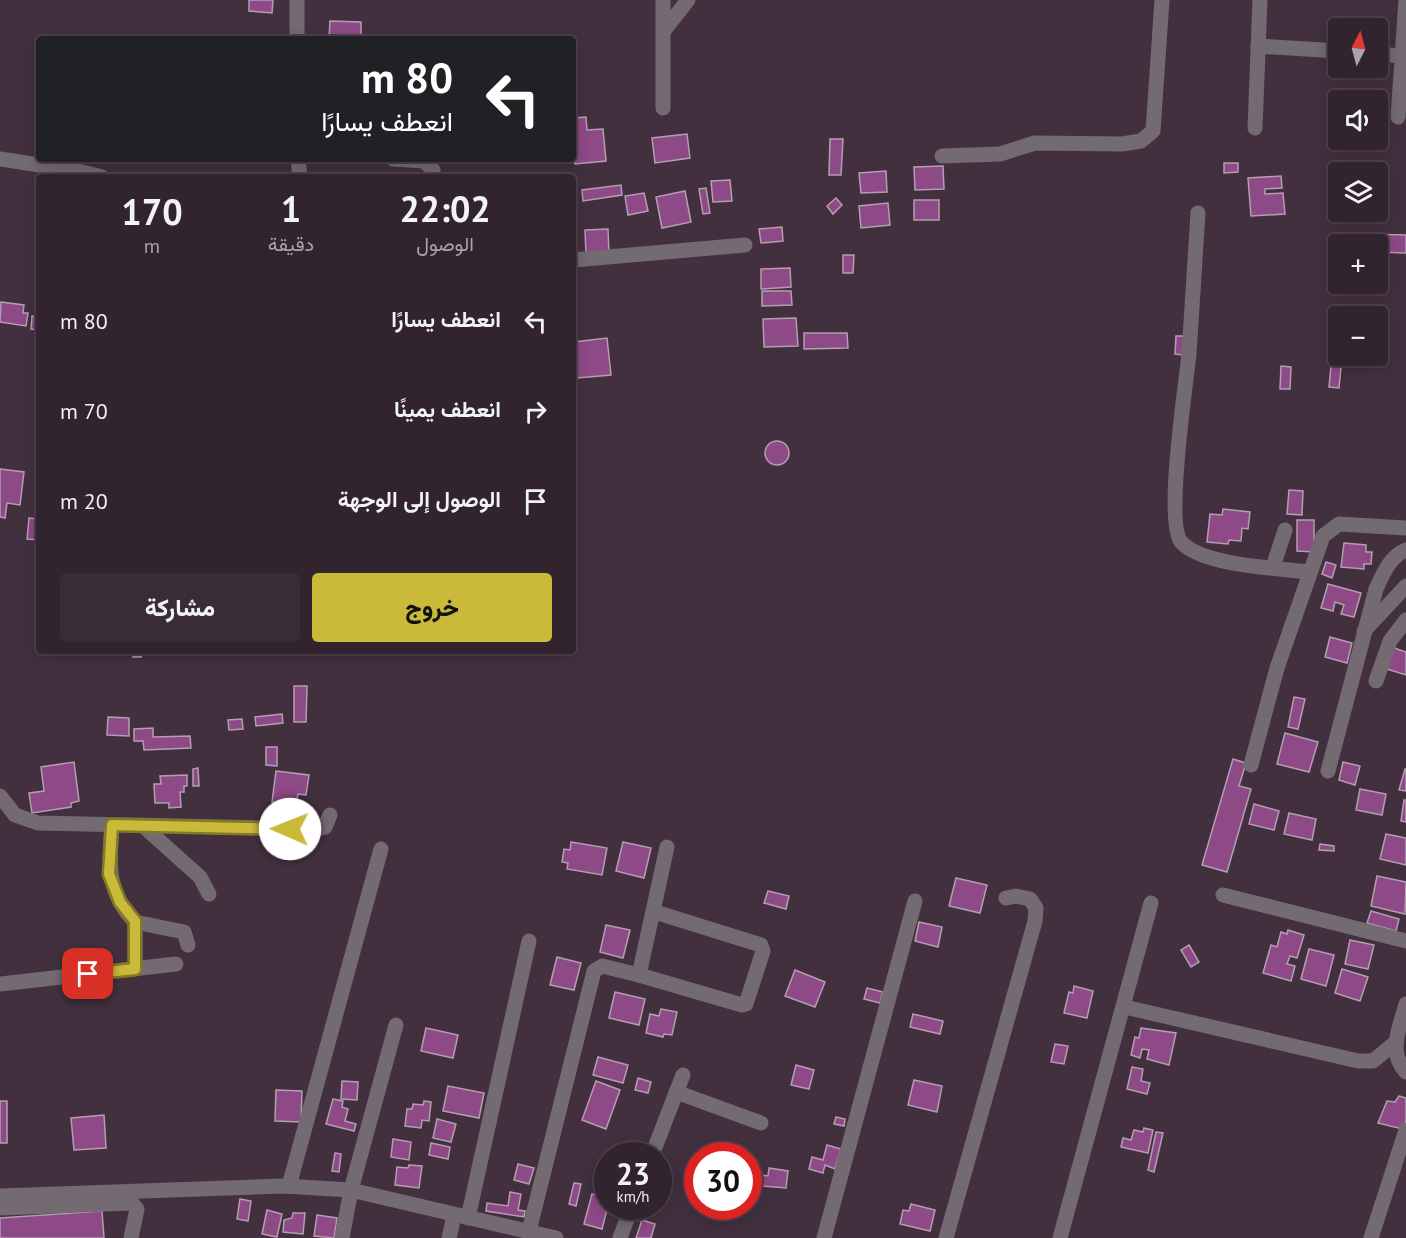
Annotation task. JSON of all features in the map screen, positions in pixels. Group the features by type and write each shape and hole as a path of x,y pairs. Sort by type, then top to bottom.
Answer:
{"street":[{"path":"297,0 297,36"},
{"path":"663,0 663,108"},
{"path":"663,32 688,0"},
{"path":"942,156 1000,154 1035,143 1122,144 1141,141 1153,131 1156,110 1161,0"},
{"path":"1255,128 1260,0"},
{"path":"1398,117 1406,0"},
{"path":"1258,46 1328,50"},
{"path":"1388,55 1402,56"},
{"path":"0,159 90,174"},
{"path":"425,162 433,170 434,174"},
{"path":"1198,213 1188,357 1177,462 1176,529 1180,541 1193,551 1227,561 1310,572"},
{"path":"576,260 745,245"},
{"path":"1251,765 1277,668 1323,536 1339,524 1406,528"},
{"path":"1273,567 1285,530"},
{"path":"1328,771 1376,589 1390,562 1397,554 1406,550"},
{"path":"1364,631 1406,586"},
{"path":"1376,681 1390,641 1406,620"},
{"path":"0,796 15,815 30,821 314,829 325,827 330,815"},
{"path":"112,825 109,874 120,902 135,921 135,969"},
{"path":"142,825 200,877 209,894"},
{"path":"639,975 655,912 667,847"},
{"path":"289,1186 381,849"},
{"path":"1223,895 1406,941"},
{"path":"946,1238 1035,921 1036,908 1030,899 1017,896 1006,898"},
{"path":"824,1238 915,901"},
{"path":"1060,1238 1152,903"},
{"path":"529,1231 594,971 602,966 742,1005 746,1004 763,951 761,945 655,912"},
{"path":"135,921 184,932 188,945"},
{"path":"449,1238 461,1217 530,941"},
{"path":"0,984 176,964"},
{"path":"1406,1004 1396,1042 1397,1059 1406,1072"},
{"path":"1125,1007 1358,1061 1373,1061 1396,1042"},
{"path":"342,1238 351,1190 396,1025"},
{"path":"657,1142 683,1075"},
{"path":"676,1092 761,1123"},
{"path":"1371,1238 1406,1130"},
{"path":"0,1196 289,1186 351,1190 556,1238"},
{"path":"0,1208 132,1203 137,1209 131,1238"},
{"path":"620,1238 627,1220"}],"building":[{"path":"249,0 273,0 272,13 249,11"},
{"path":"330,21 361,22 361,36 329,36"},
{"path":"586,117 587,130 603,129 606,161 575,164 576,118"},
{"path":"687,134 690,158 655,163 652,138"},
{"path":"830,139 843,139 841,175 829,175"},
{"path":"1224,163 1238,163 1238,172 1224,173"},
{"path":"943,166 944,189 915,190 914,167"},
{"path":"886,171 887,192 861,193 859,173"},
{"path":"1281,176 1282,188 1265,189 1265,194 1283,193 1285,214 1251,216 1248,178"},
{"path":"730,180 732,201 713,202 711,181"},
{"path":"621,185 622,195 583,201 582,190"},
{"path":"706,188 710,213 703,214 699,189"},
{"path":"685,191 691,222 662,228 656,197"},
{"path":"644,193 648,211 628,215 625,196"},
{"path":"836,198 842,205 833,214 827,206"},
{"path":"914,200 939,200 939,220 914,220"},
{"path":"888,203 890,225 861,228 859,206"},
{"path":"782,227 783,241 761,243 759,229"},
{"path":"608,229 609,254 586,255 585,230"},
{"path":"1388,235 1406,235 1406,253 1388,252"},
{"path":"843,255 854,255 853,273 843,273"},
{"path":"790,268 791,287 761,289 761,269"},
{"path":"762,291 791,291 792,305 762,306"},
{"path":"1,302 24,305 23,313 28,313 26,326 0,322"},
{"path":"32,316 36,317 36,330 31,329"},
{"path":"796,318 798,346 764,347 763,319"},
{"path":"804,333 847,333 848,348 804,349"},
{"path":"1176,336 1184,336 1183,355 1175,354"},
{"path":"607,338 611,375 577,378 576,342"},
{"path":"1281,366 1291,367 1290,389 1280,389"},
{"path":"1331,366 1341,367 1339,388 1329,387"},
{"path":"777,441 786,444 789,453 786,462 777,465 768,462 765,453 768,444"},
{"path":"0,469 24,472 20,505 7,503 5,518 0,517"},
{"path":"1289,490 1303,491 1302,515 1287,514"},
{"path":"1223,509 1250,512 1248,529 1242,528 1241,541 1229,540 1228,544 1207,542 1210,514 1222,515"},
{"path":"29,518 36,519 36,540 27,539"},
{"path":"1297,520 1314,520 1314,552 1297,551"},
{"path":"1344,543 1366,545 1366,552 1372,552 1371,564 1364,564 1364,569 1341,567"},
{"path":"1326,562 1336,565 1332,578 1322,574"},
{"path":"1328,584 1361,593 1354,617 1341,614 1344,605 1335,602 1333,611 1321,608"},
{"path":"1330,637 1352,643 1347,663 1325,657"},
{"path":"1394,648 1406,652 1406,675 1387,669"},
{"path":"134,654 142,654 141,657 133,657"},
{"path":"294,686 307,686 306,722 294,722"},
{"path":"1294,697 1305,699 1298,729 1288,727"},
{"path":"282,714 283,723 256,726 255,717"},
{"path":"108,717 129,718 129,736 107,735"},
{"path":"242,719 243,729 229,730 228,720"},
{"path":"153,728 153,737 190,736 191,748 144,750 143,741 134,741 134,729"},
{"path":"1285,733 1318,742 1309,772 1277,764"},
{"path":"266,747 277,747 277,766 266,765"},
{"path":"1233,759 1246,763 1239,786 1251,789 1227,872 1202,865"},
{"path":"74,762 79,801 71,803 71,807 32,813 29,793 44,791 41,767"},
{"path":"1343,762 1360,766 1355,785 1339,780"},
{"path":"198,768 199,786 193,786 193,769"},
{"path":"1406,769 1406,791 1399,790"},
{"path":"276,771 309,775 306,795 298,794 296,805 272,802"},
{"path":"187,775 187,786 184,786 184,792 180,792 181,807 169,808 169,803 155,803 154,784 161,784 160,776"},
{"path":"1360,789 1386,794 1382,815 1356,810"},
{"path":"1404,800 1406,800 1406,822 1401,821"},
{"path":"1254,804 1279,811 1274,830 1249,824"},
{"path":"1289,813 1316,819 1312,840 1284,834"},
{"path":"1386,834 1406,838 1406,865 1380,859"},
{"path":"571,842 607,848 602,875 567,869 568,863 562,862 564,849 570,850"},
{"path":"623,842 651,848 644,878 616,871"},
{"path":"1320,844 1334,846 1334,851 1319,850"},
{"path":"1377,876 1406,882 1405,914 1371,906"},
{"path":"956,878 987,885 980,913 949,906"},
{"path":"768,891 789,896 786,909 764,903"},
{"path":"1371,911 1399,919 1396,931 1367,923"},
{"path":"919,922 942,927 938,947 915,941"},
{"path":"606,925 630,930 623,958 600,952"},
{"path":"1288,930 1304,935 1297,958 1290,956 1287,964 1295,966 1291,981 1263,973 1271,945 1277,947 1281,932 1287,934"},
{"path":"1350,940 1374,945 1368,969 1345,964"},
{"path":"1189,945 1199,962 1191,967 1181,950"},
{"path":"1309,949 1334,955 1326,986 1301,979"},
{"path":"557,957 581,963 574,990 550,985"},
{"path":"1342,969 1368,977 1360,1001 1335,993"},
{"path":"795,970 825,982 815,1007 785,996"},
{"path":"1074,986 1093,991 1087,1018 1064,1013 1069,992 1073,993"},
{"path":"867,988 883,992 880,1003 864,999"},
{"path":"615,992 645,999 639,1025 609,1018"},
{"path":"661,1009 677,1012 672,1035 664,1034 663,1037 646,1033 650,1014 659,1016"},
{"path":"913,1014 943,1021 940,1034 910,1027"},
{"path":"426,1028 458,1035 453,1058 421,1051"},
{"path":"1141,1028 1176,1033 1169,1065 1147,1059 1149,1050 1142,1049 1140,1058 1131,1055 1135,1037 1139,1038"},
{"path":"1055,1044 1068,1046 1064,1064 1051,1062"},
{"path":"598,1057 628,1065 623,1083 593,1075"},
{"path":"796,1065 814,1070 809,1089 791,1085"},
{"path":"1132,1067 1143,1069 1141,1081 1150,1083 1147,1094 1127,1089"},
{"path":"638,1078 651,1082 648,1093 635,1090"},
{"path":"914,1080 942,1086 937,1112 908,1105"},
{"path":"342,1081 358,1082 357,1100 341,1099"},
{"path":"596,1081 620,1090 606,1129 582,1120"},
{"path":"448,1086 484,1093 479,1118 443,1111"},
{"path":"276,1090 302,1091 301,1122 275,1121"},
{"path":"1399,1096 1406,1098 1406,1121 1402,1129 1378,1123 1387,1101 1395,1102"},
{"path":"333,1099 343,1101 342,1107 348,1109 345,1121 356,1124 354,1131 326,1124"},
{"path":"0,1101 7,1101 7,1143 0,1143"},
{"path":"424,1101 431,1102 429,1121 422,1120 421,1128 405,1126 407,1109 412,1109 413,1104 423,1105"},
{"path":"104,1115 106,1148 74,1150 71,1118"},
{"path":"836,1117 845,1119 844,1126 834,1124"},
{"path":"437,1119 456,1124 451,1142 433,1138"},
{"path":"1144,1128 1153,1130 1148,1153 1121,1147 1123,1138 1131,1140 1134,1130 1143,1132"},
{"path":"1156,1132 1163,1133 1154,1172 1148,1170"},
{"path":"393,1139 411,1142 409,1160 391,1157"},
{"path":"431,1143 450,1147 448,1159 429,1155"},
{"path":"827,1145 841,1149 835,1169 825,1165 823,1173 809,1169 812,1157 823,1160"},
{"path":"335,1153 341,1154 339,1172 332,1171"},
{"path":"518,1164 534,1168 529,1184 514,1180"},
{"path":"409,1165 422,1166 419,1188 395,1185 397,1167 408,1168"},
{"path":"769,1168 788,1171 786,1188 762,1186 762,1175 768,1176"},
{"path":"574,1183 581,1184 576,1206 569,1204"},
{"path":"510,1192 521,1194 518,1210 525,1211 524,1217 486,1211 487,1203 508,1206"},
{"path":"592,1194 594,1194 594,1220 604,1220 602,1229 584,1224"},
{"path":"240,1199 251,1201 248,1221 237,1219"},
{"path":"911,1204 935,1210 930,1231 900,1224 903,1210 909,1211"},
{"path":"267,1210 282,1214 277,1237 262,1234"},
{"path":"102,1211 104,1238 0,1238 0,1218"},
{"path":"293,1213 305,1213 303,1234 283,1232 284,1220 292,1218"},
{"path":"317,1215 337,1218 334,1238 314,1236"},
{"path":"642,1220 655,1224 651,1238 636,1238"}],"route":[{"path":"88,974 135,969 135,921 120,902 109,874 112,825 290,829"}]}
